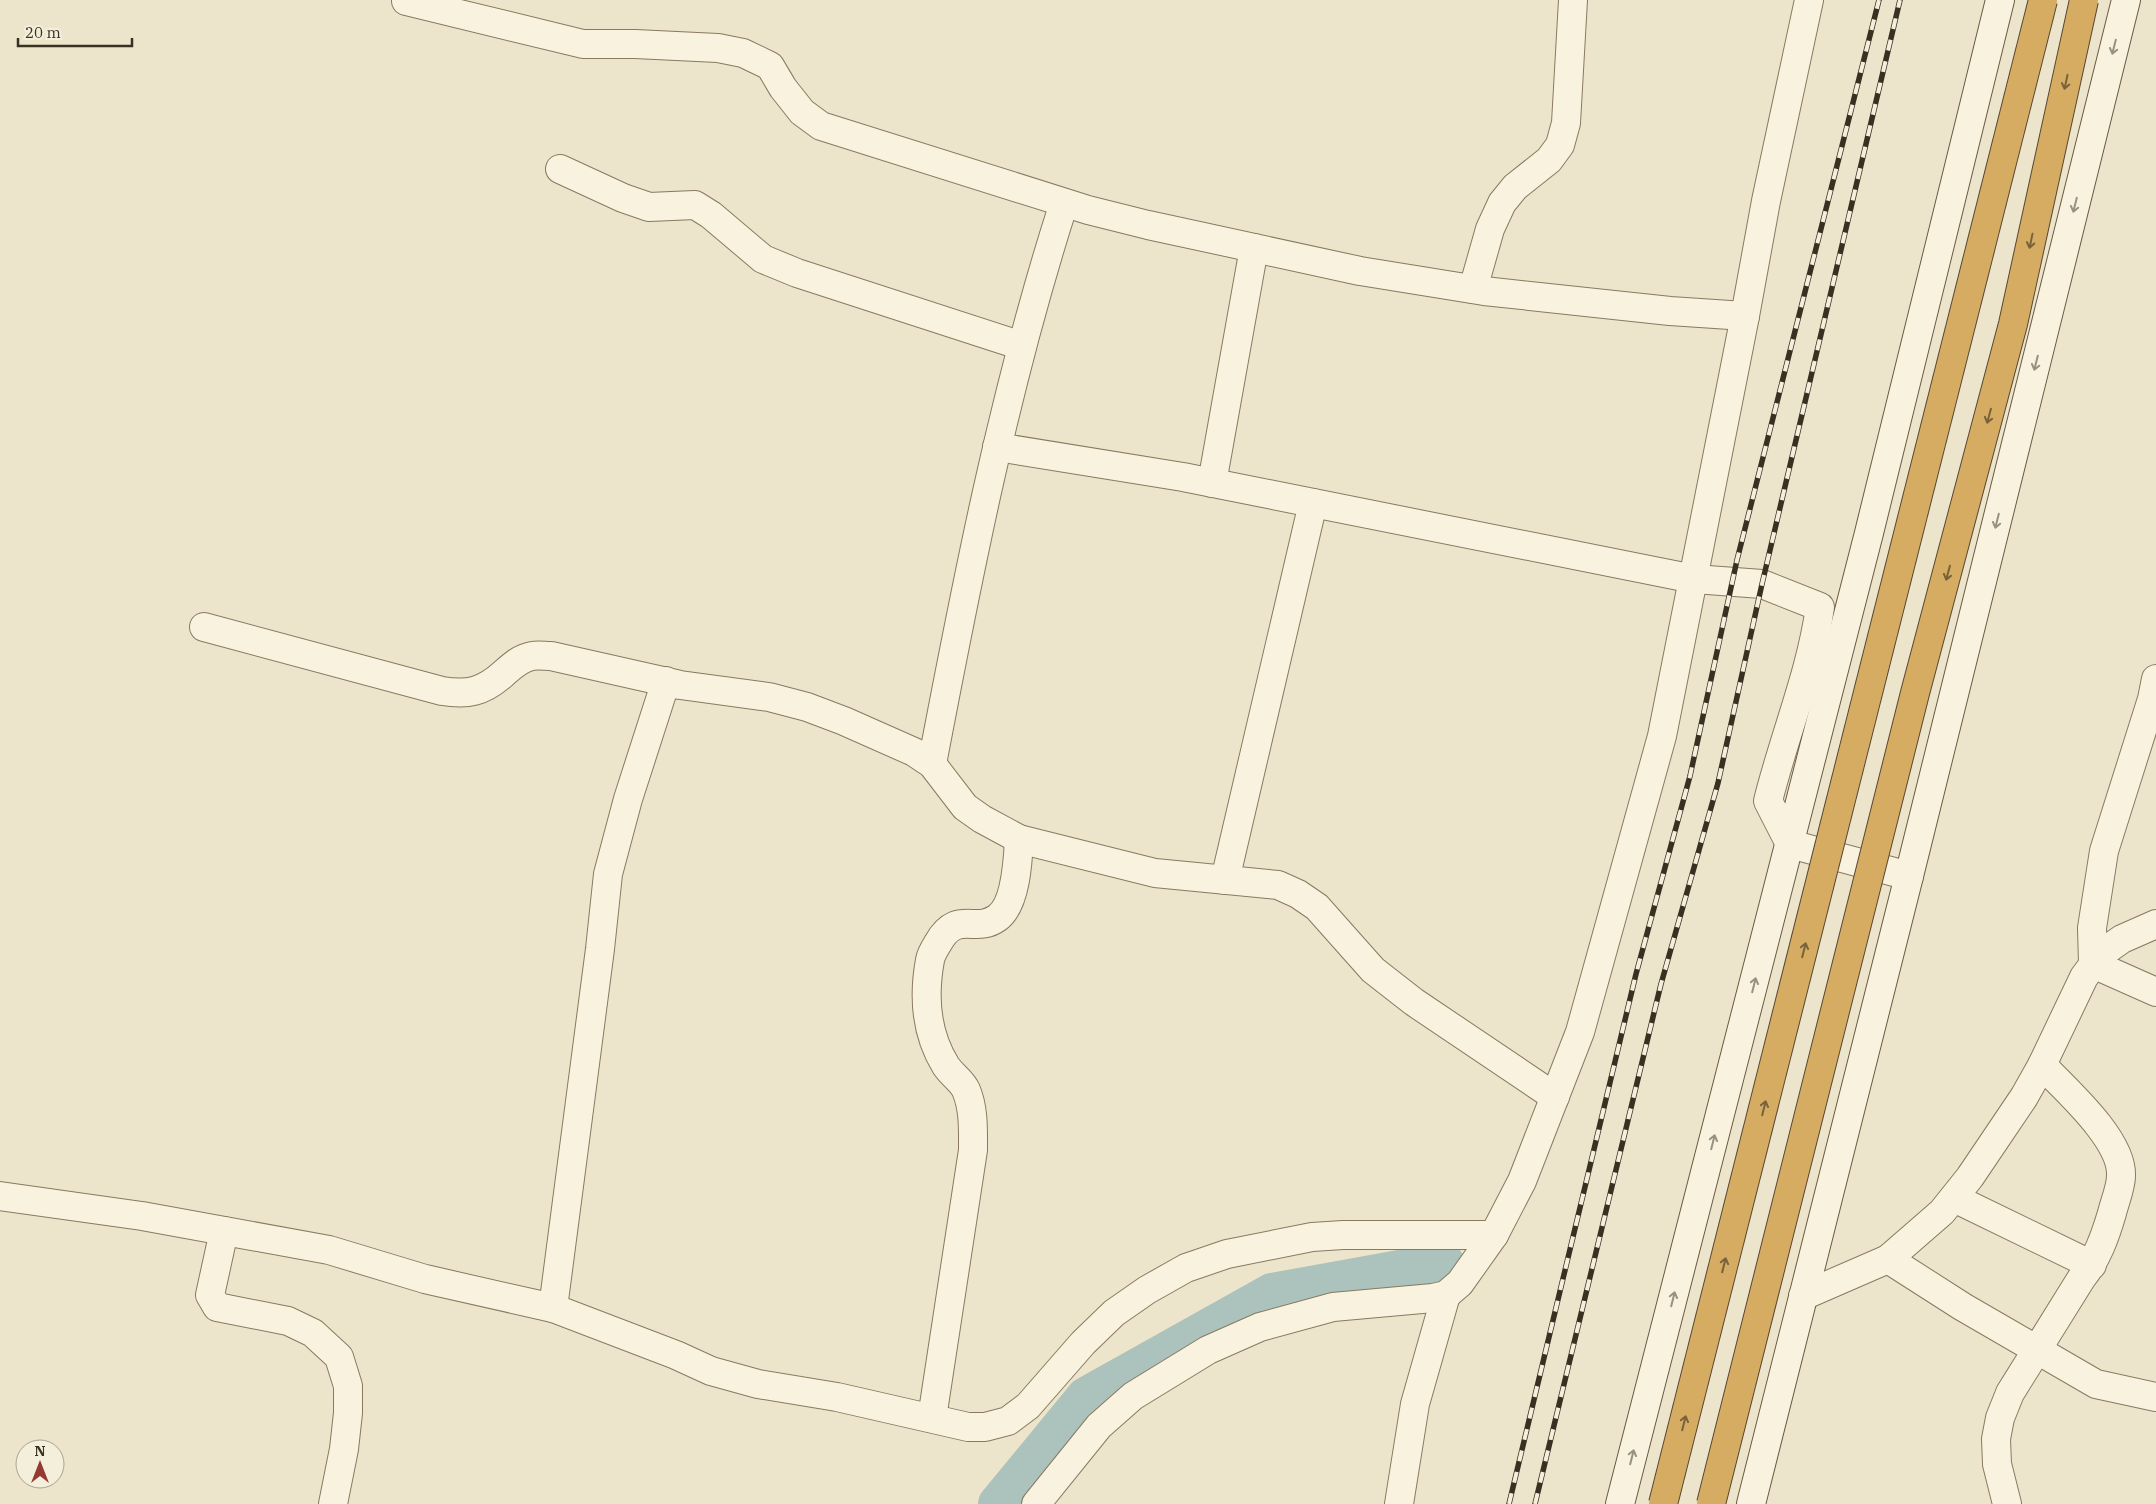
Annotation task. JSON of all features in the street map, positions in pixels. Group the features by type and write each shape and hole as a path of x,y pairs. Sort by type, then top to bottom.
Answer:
{"highway":[{"path":"1663,1504 2043,0"},
{"path":"1711,1504 1913,703 2013,324 2084,0"}],"street":[{"path":"1473,289 1490,228 1502,203 1515,187 1549,160 1560,145 1566,122 1572,0"},
{"path":"1399,1504 1415,1404 1453,1289 1494,1235 1522,1181 1580,1032 1662,736 1746,316 1766,201 1809,0"},
{"path":"1620,1504 1871,524 2000,0"},
{"path":"1751,1504 2126,0"},
{"path":"406,1 583,44 635,44 718,48 743,52 770,66 783,88 802,112 821,126 1064,203 1148,225 1360,271 1473,289 1670,310 1746,316"},
{"path":"560,169 623,198 650,207 695,205 711,215 763,259 796,273 1022,346"},
{"path":"932,764 965,594 997,447 1033,303 1064,203"},
{"path":"1212,483 1254,248"},
{"path":"997,447 1212,483 1694,579 1762,584 1820,607 1815,641 1779,755 1768,801 1790,844 1909,876"},
{"path":"1225,880 1313,503"},
{"path":"204,627 442,691 462,694 481,689 497,679 514,663 531,656 551,656 666,682 769,697 807,707 881,736 914,752 932,764 965,807 982,819 1019,839 1155,873 1278,885 1298,894 1329,920 1380,976 1414,1002 1555,1097"},
{"path":"2094,964 2092,928 2104,851 2152,698 2156,679"},
{"path":"553,1308 599,958 608,874 628,800 666,682"},
{"path":"932,1418 973,1150 973,1118 965,1089 947,1068 933,1042 927,1019 930,958 944,933 956,924 984,922 997,918 1008,902 1018,872 1019,839"},
{"path":"1803,1296 1888,1259 1942,1212 2001,1133 2042,1065 2084,977 2102,953 2122,939 2156,924"},
{"path":"2094,964 2156,992"},
{"path":"2007,1504 1997,1464 1996,1438 2000,1418 2010,1392 2092,1265 2104,1238 2122,1176 2119,1158 2106,1133 2042,1065"},
{"path":"0,1196 142,1216 329,1250 425,1279 553,1308 720,1374 758,1384 837,1397 968,1427 985,1427 1008,1421 1028,1406 1083,1343 1114,1313 1147,1290 1186,1268 1227,1254 1312,1237 1343,1235 1494,1235"},
{"path":"1954,1198 2092,1265"},
{"path":"224,1231 210,1295 217,1307 288,1321 313,1333 339,1357 348,1386 348,1413 344,1449 333,1504"},
{"path":"1888,1259 1963,1307 2096,1384 2156,1397"},
{"path":"1036,1504 1099,1426 1132,1396 1208,1350 1260,1327 1333,1307 1433,1298 1453,1289"}],"waterway":[{"path":"998,1504 1086,1397 1272,1293 1444,1262"}],"railway":[{"path":"1509,1504 1636,974 1690,776 1737,560 1879,0"},
{"path":"1535,1504 1661,984 1718,783 1762,584 1900,0"}]}
